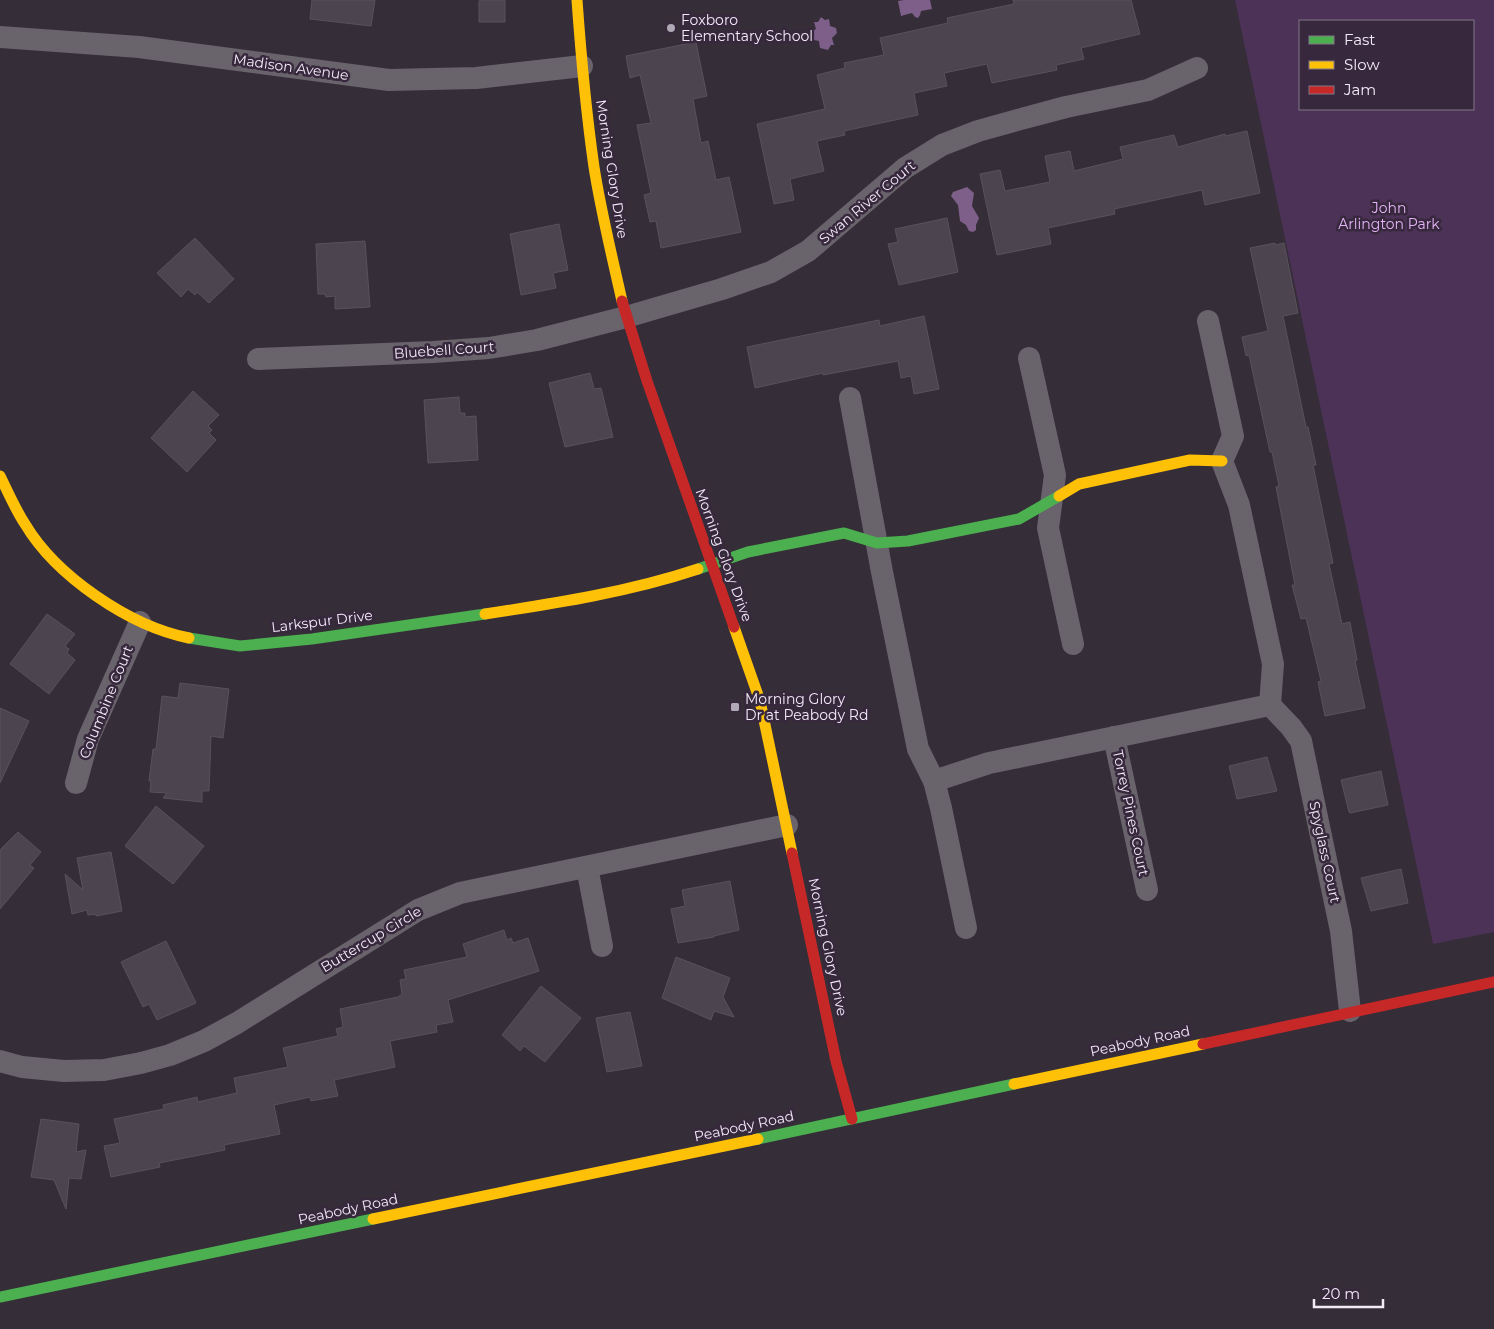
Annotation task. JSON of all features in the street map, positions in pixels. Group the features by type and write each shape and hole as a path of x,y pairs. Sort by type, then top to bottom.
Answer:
{"street":[{"name":"Morning Glory Drive","path":"577,0 582,66 594,167 606,233 626,317 647,382 760,701 788,825 836,1059 852,1119"},
{"name":"Madison Avenue","path":"0,37 139,47 389,80 476,78 582,66"},
{"name":"Swan River Court","path":"626,317 722,289 771,272 808,251 905,168 942,145 978,131 1021,119 1066,107 1148,90 1197,68"},
{"name":"Bluebell Court","path":"258,359 489,348 537,340 626,317"},
{"path":"934,781 988,763 1270,705 1273,664 1239,506 1222,461 1233,436 1208,321"},
{"path":"1029,358 1055,475 1048,528 1073,644"},
{"path":"850,398 918,750 934,781 966,928"},
{"path":"877,543 908,541 1019,519 1079,484 1190,460 1222,461"},
{"name":"Larkspur Drive","path":"0,476 26,525 58,566 97,597 140,622 186,638 240,646 312,639 578,600 680,575 748,552 844,533 877,543"},
{"name":"Columbine Court","path":"76,783 88,739 140,622"},
{"name":"Spyglass Court","path":"1270,705 1292,727 1301,741 1341,930 1350,1012"},
{"name":"Torrey Pines Court","path":"1114,737 1147,890"},
{"name":"Buttercup Circle","path":"0,1061 22,1067 64,1071 104,1070 141,1064 204,1041 418,910 460,893 788,825"},
{"path":"587,867 602,946"},
{"name":"Peabody Road","path":"0,1297 852,1119 1494,982"}],"green space":[{"name":"John Arlington Park","path":"1235,0 1494,0 1494,932 1433,944"}],"shaded area":[{"path":"930,0 932,9 921,11 918,18 912,13 901,16 898,1"},
{"path":"821,17 825,20 829,19 830,26 836,28 837,33 832,38 834,45 831,45 828,50 820,48 819,41 814,40 811,36 812,31 816,29 814,22 818,22"},
{"path":"967,187 974,193 972,206 979,218 976,230 973,232 969,231 966,225 960,221 958,205 951,196 953,192"}],"building":[{"path":"312,0 375,0 371,26 310,19"},
{"path":"505,0 505,22 479,22 479,1"},
{"path":"1013,0 1131,0 1140,34 1081,48 1084,59 1056,65 1057,70 992,83 987,64 944,73 947,86 914,93 918,115 844,131 845,135 817,141 824,171 790,179 794,200 774,204 757,124 825,109 817,75 845,68 844,63 884,55 880,38 948,23 947,18 1014,4"},
{"path":"696,42 707,96 693,99 701,143 708,141 716,180 729,177 741,232 661,248 656,221 650,222 644,195 651,193 637,125 651,123 640,75 630,78 626,56"},
{"path":"1247,131 1260,193 1205,205 1202,190 1114,209 1115,214 1048,228 1051,244 997,255 980,174 1000,170 1005,191 1050,182 1045,156 1070,151 1074,171 1123,159 1120,147 1174,135 1178,147 1225,134 1225,136"},
{"path":"947,218 958,272 899,285 888,244 898,242 895,229"},
{"path":"559,224 568,270 553,273 556,288 521,295 510,234"},
{"path":"195,238 234,279 209,303 197,292 195,295 188,289 181,297 157,273"},
{"path":"365,241 370,307 335,309 335,296 326,297 325,294 318,294 316,244"},
{"path":"1275,243 1275,245 1284,243 1298,313 1283,316 1306,427 1308,427 1316,465 1313,465 1333,563 1329,564 1342,624 1350,622 1357,660 1355,661 1365,708 1325,716 1318,682 1321,681 1306,618 1301,619 1292,585 1295,585 1276,487 1279,486 1272,452 1270,452 1249,355 1246,356 1242,337 1268,331 1250,248"},
{"path":"924,316 939,389 914,394 911,376 901,378 898,361 823,375 823,373 755,388 747,347 879,320 880,326"},
{"path":"590,373 594,389 601,388 613,437 565,447 549,383"},
{"path":"193,391 219,415 208,426 212,430 209,433 216,440 187,472 151,438"},
{"path":"459,397 460,413 465,413 465,417 476,416 478,460 428,463 424,400"},
{"path":"47,614 75,634 65,646 69,649 67,653 75,660 49,694 10,664"},
{"path":"180,683 229,689 223,738 211,736 209,791 202,791 202,802 163,798 167,793 150,792 151,781 149,781 153,749 156,749 162,696 178,698"},
{"path":"0,708 29,721 0,783"},
{"path":"1267,757 1277,791 1237,799 1229,766"},
{"path":"1381,771 1388,805 1350,813 1341,780"},
{"path":"156,806 204,846 173,884 125,846"},
{"path":"18,832 41,852 30,865 34,868 0,909 0,850"},
{"path":"111,852 122,911 96,916 96,914 88,915 87,910 72,914 65,874 83,890 77,858"},
{"path":"1401,869 1408,903 1371,911 1361,878"},
{"path":"730,881 739,930 714,937 678,943 671,909 685,906 682,890"},
{"path":"504,930 507,940 511,938 513,943 528,938 539,971 448,1000 453,1022 436,1025 437,1032 390,1041 395,1067 334,1080 338,1096 311,1101 310,1097 274,1105 280,1134 224,1145 225,1150 159,1163 160,1167 111,1177 104,1146 120,1143 114,1119 164,1109 163,1105 197,1097 198,1102 237,1093 234,1078 288,1067 283,1048 338,1036 336,1029 343,1027 340,1009 398,997 402,994 400,980 406,979 404,970 467,957 463,944"},
{"path":"166,941 196,1003 157,1020 149,1004 143,1007 121,962"},
{"path":"676,957 730,978 723,997 734,1017 714,1011 711,1020 662,998"},
{"path":"541,986 581,1018 545,1062 524,1046 520,1051 502,1035"},
{"path":"630,1012 642,1066 607,1072 596,1018"},
{"path":"41,1119 79,1124 76,1152 86,1150 81,1179 69,1178 66,1209 54,1180 31,1177"}],"traffic: fast":[{"path":"698,569 748,552 844,533 877,543 908,541 1019,519 1059,496"},
{"path":"189,638 240,646 312,639 485,614"},
{"path":"758,1139 1014,1084"},
{"path":"0,1297 373,1219"}],"traffic: slow":[{"path":"577,0 584,84 594,167 622,301"},
{"path":"1059,496 1079,484 1190,460 1222,461"},
{"path":"0,476 18,512 38,543 75,580 96,596 142,622 166,632 189,638"},
{"path":"485,614 619,590 698,569"},
{"path":"734,627 760,701 792,853"},
{"path":"1014,1084 1203,1044"},
{"path":"373,1219 758,1139"}],"traffic: jam":[{"path":"622,301 647,381 734,627"},
{"path":"792,853 836,1061 852,1119"},
{"path":"1203,1044 1494,982"}],"place":[{"name":"Foxboro Elementary School","path":"671,28"},
{"name":"Morning Glory Dr at Peabody Rd","path":"735,707"}]}
